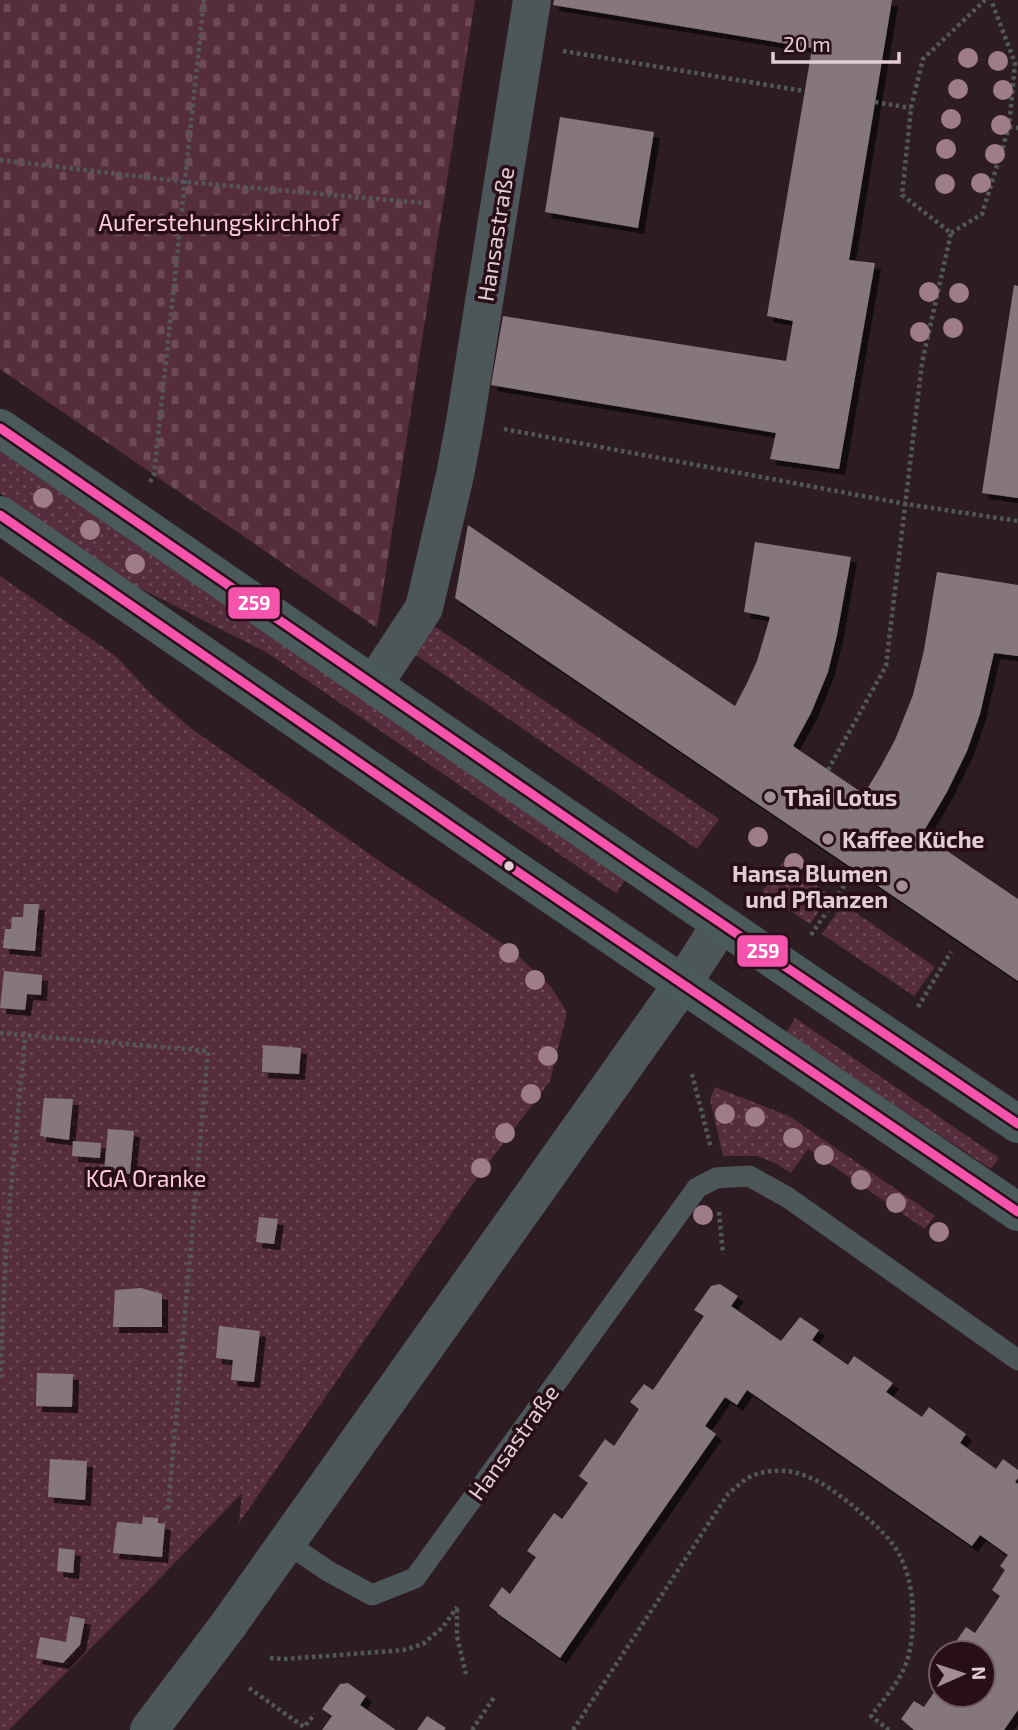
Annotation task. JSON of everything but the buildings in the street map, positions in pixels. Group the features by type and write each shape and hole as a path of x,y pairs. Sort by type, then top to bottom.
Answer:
{"main road":[{"path":"0,428 721,925 1018,1125"},
{"path":"0,514 1018,1212"}],"street":[{"name":"Hansastraße","path":"374,684 424,608 455,475 532,0"},
{"path":"149,1730 229,1624 683,984 721,925"}],"lane":[{"name":"Hansastraße","path":"285,1542 328,1571 372,1595 415,1578 697,1188 716,1178 749,1176 788,1197 1018,1360"}],"path":[{"path":"148,486 154,475 204,0"},
{"path":"951,233 902,195 911,108 923,59 985,0"},
{"path":"828,769 886,666 922,363 951,233 982,214 1009,127 1015,63 990,0"},
{"path":"524,45 804,91"},
{"path":"875,102 911,108"},
{"path":"1009,127 1018,128"},
{"path":"0,160 186,182 424,203"},
{"path":"465,422 906,504 1018,521"},
{"path":"811,935 846,883"},
{"path":"918,1007 951,951"},
{"path":"0,1033 208,1051 168,1510"},
{"path":"0,1378 7,1233 25,1036"},
{"path":"573,1730 728,1494 752,1475 779,1470 806,1475 833,1489 887,1537 899,1553 911,1587 913,1626 908,1657 901,1677 870,1716 889,1730"},
{"path":"270,1658 404,1650 423,1644 443,1627 457,1607 457,1637 466,1674"},
{"path":"249,1688 304,1727 315,1714"},
{"path":"472,1730 495,1696"}],"green space":[{"name":"Auferstehungskirchhof","path":"0,0 475,0 377,628 0,369"},
{"path":"0,451 625,880 616,893 266,652 132,584 0,493"},
{"name":"KGA Oranke","path":"0,576 117,657 152,695 192,729 385,865 512,950 551,987 567,1012 550,1081 460,1201 239,1523 242,1493 9,1730 0,1730"},
{"path":"431,624 719,819 697,849 416,655"},
{"path":"783,862 830,895 810,924 762,892"},
{"path":"843,904 935,967 914,996 822,934"},
{"path":"795,1018 999,1158 991,1169 786,1033"},
{"path":"715,1087 789,1116 935,1216 925,1229 808,1149 791,1173 758,1156 723,1156 710,1099"}],"transit line":[{"name":"259","path":"0,428 635,865 1018,1124"},
{"name":"259","path":"0,515 1018,1212"}],"place":[{"name":"Thai Lotus","path":"770,797"},
{"name":"Kaffee Küche","path":"828,839"},
{"name":"Hansa Blumen und Pflanzen","path":"902,886"}]}
